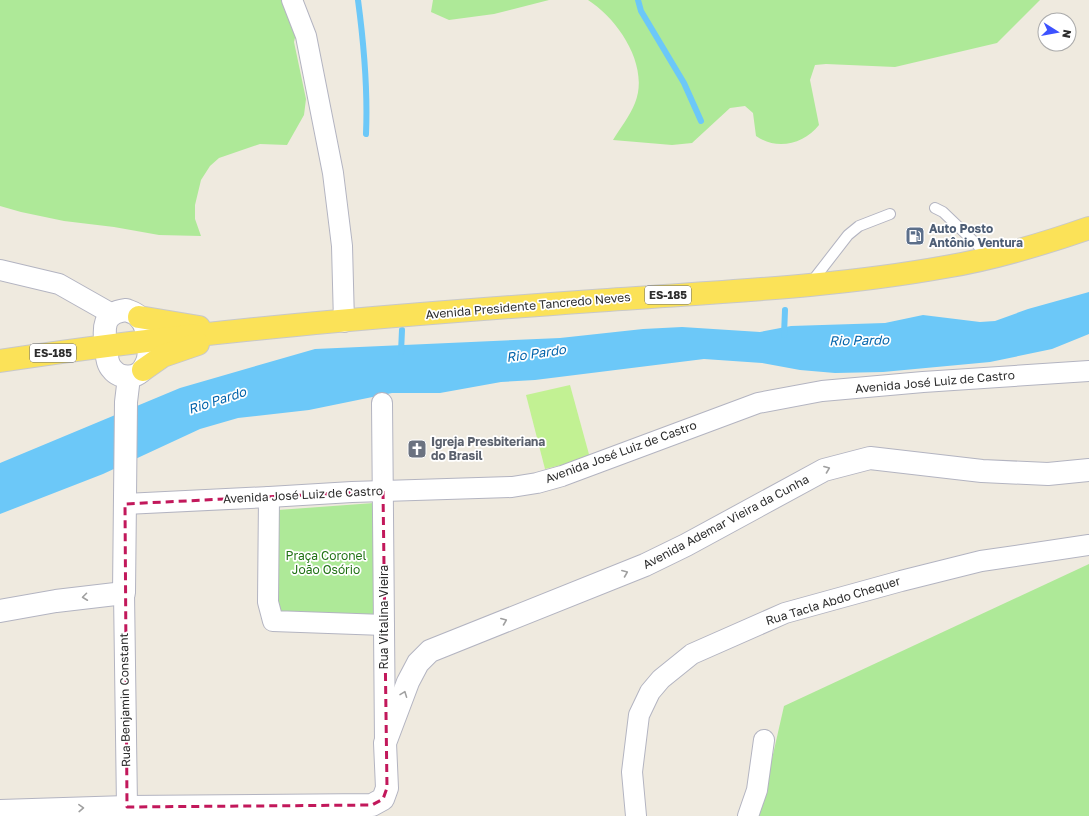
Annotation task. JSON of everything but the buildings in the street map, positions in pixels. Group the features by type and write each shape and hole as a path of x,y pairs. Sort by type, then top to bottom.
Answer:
{"main road":[{"name":"Avenida Presidente Tancredo Neves","path":"138,343 180,336 846,282 946,267 990,257 1089,228"},
{"path":"139,317 215,330 242,332"},
{"path":"136,373 153,362 174,352 242,332"},
{"name":"ES-185","path":"0,361 62,351 138,343"}],"street":[{"path":"292,0 306,36 333,173 342,246 344,322"},
{"path":"0,270 59,284 112,314"},
{"path":"0,611 56,601 124,593 126,402 136,373 148,360 138,343 146,329 139,317 126,310 112,314 104,328 108,364 118,375 136,373"},
{"name":"Avenida José Luiz de Castro","path":"125,504 269,498 383,490 483,489 537,483 591,466 648,443 758,403 822,391 1089,370"},
{"name":"Rua Vitalina Vieira","path":"382,403 385,743"},
{"name":"Avenida Ademar Vieira da Cunha","path":"385,743 408,682 418,663 430,651 645,565 686,545 824,470 870,458 982,471 1048,474 1089,470"},
{"path":"269,498 268,602 273,621 384,625"},
{"name":"Rua Tacla Abdo Chequer","path":"636,816 632,772 638,715 650,692 661,679 692,654 785,613 901,581 981,561 1089,545"},
{"name":"Rua Benjamin Constant","path":"124,593 127,807"},
{"path":"748,816 757,790 764,740"},
{"path":"0,811 58,813 127,807 326,811 372,805 383,799 387,788 385,743"}],"lane":[{"path":"935,208 944,212 990,257"},
{"path":"810,284 848,235 859,226 890,214"}],"highlighted area":[{"path":"383,491 387,788 383,799 372,805 127,807 125,504"}],"green space":[{"path":"0,0 304,0 294,42 306,99 304,115 287,145 260,144 219,158 210,166 201,180 195,205 195,219 201,236 159,235 114,227 64,221 0,206"},
{"path":"433,0 549,0 494,14 449,20 431,12"},
{"path":"588,0 1040,0 997,43 895,67 826,64 815,65 810,80 819,125 813,132 798,141 781,144 764,141 756,136 753,113 745,106 730,108 692,143 672,145 613,140 635,103 639,89 638,74 635,59 620,31 599,8"},
{"path":"570,385 590,458 545,469 526,395"},
{"name":"Praça Coronel João Osório","path":"374,503 373,615 278,616 278,510"},
{"path":"1089,564 1089,816 759,816 784,706"}],"water":[{"name":"Rio Pardo","path":"1089,292 1089,334 1052,349 990,362 883,372 835,373 800,370 762,363 704,359 535,380 501,382 440,393 392,393 309,410 238,418 200,429 103,474 0,514 0,463 180,388 315,349 560,338 643,329 682,327 760,332 791,326 885,323 923,315 980,322 995,321 1028,309"}],"waterway":[{"path":"358,0 365,67 366,134"},
{"path":"638,0 641,11 684,83 701,121"},
{"path":"784,335 785,310"},
{"path":"401,352 402,330"}],"place":[{"name":"Auto Posto Antônio Ventura","path":"915,236"},
{"name":"Igreja Presbiteriana do Brasil","path":"417,449"}]}
